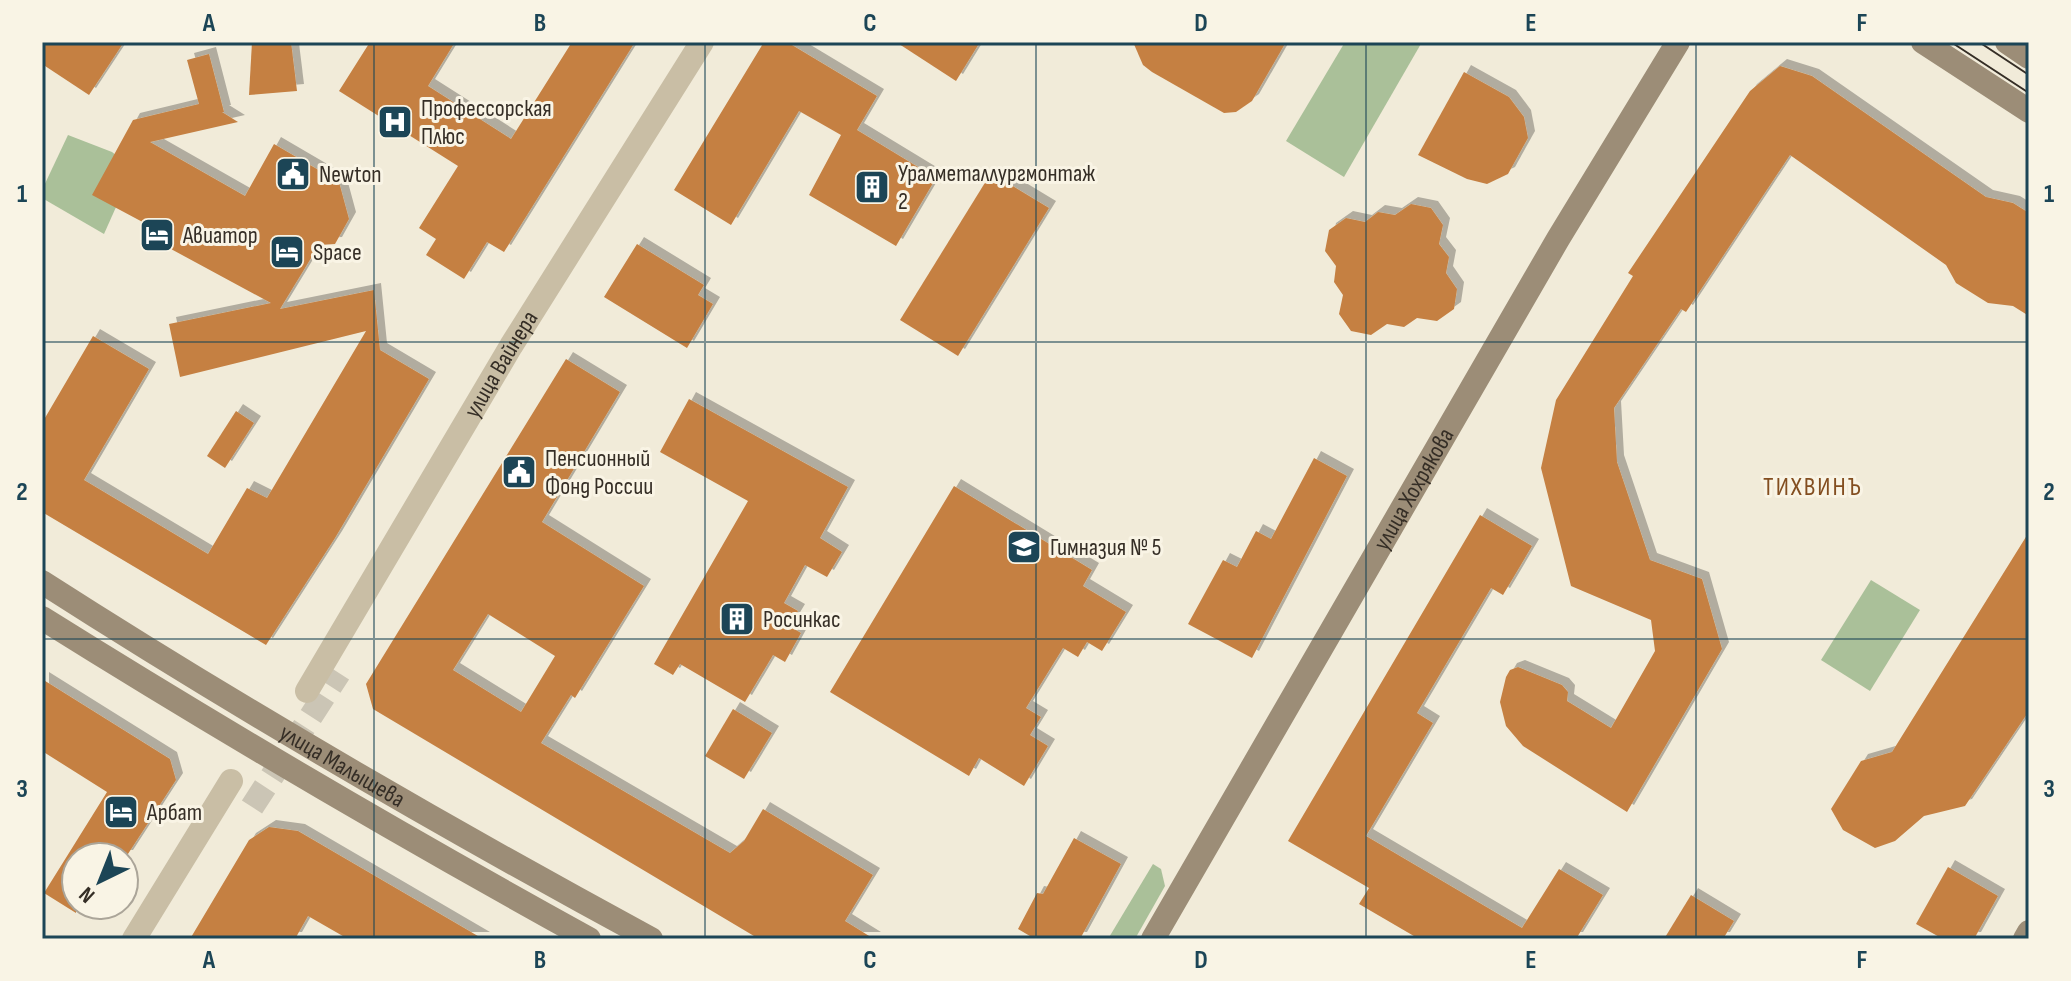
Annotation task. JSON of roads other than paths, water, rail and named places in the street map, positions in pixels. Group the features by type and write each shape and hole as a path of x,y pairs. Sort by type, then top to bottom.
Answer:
{"main road":[{"name":"улица Хохрякова","path":"1153,939 1558,239 1678,42"},
{"path":"1923,42 2029,111"},
{"path":"2007,42 2029,57"},
{"name":"улица Малышева","path":"42,582 155,654 504,860 651,939"},
{"name":"улица Малышева","path":"42,618 457,866 589,939"},
{"path":"2025,939 2029,932"}],"street":[{"name":"улица Вайнера","path":"307,691 511,346 702,42"},
{"path":"134,939 231,781"}],"tunnel":[{"path":"252,807 339,673"}],"tram line":[{"path":"1951,42 2029,93"},
{"path":"1979,42 2029,75"}],"place":[{"name":"Профессорская Плюс","path":"395,122"},
{"name":"Newton","path":"293,174"},
{"name":"Уралметаллургмонтаж 2","path":"872,187"},
{"name":"Авиатор","path":"157,235"},
{"name":"Space","path":"287,252"},
{"name":"Пенсионный Фонд России","path":"519,472"},
{"name":"Гимназия № 5","path":"1024,547"},
{"name":"Росинкас","path":"737,619"},
{"name":"Арбат","path":"121,812"}],"district":[{"name":"ТИХВИНЪ","path":"1813,487"}]}
